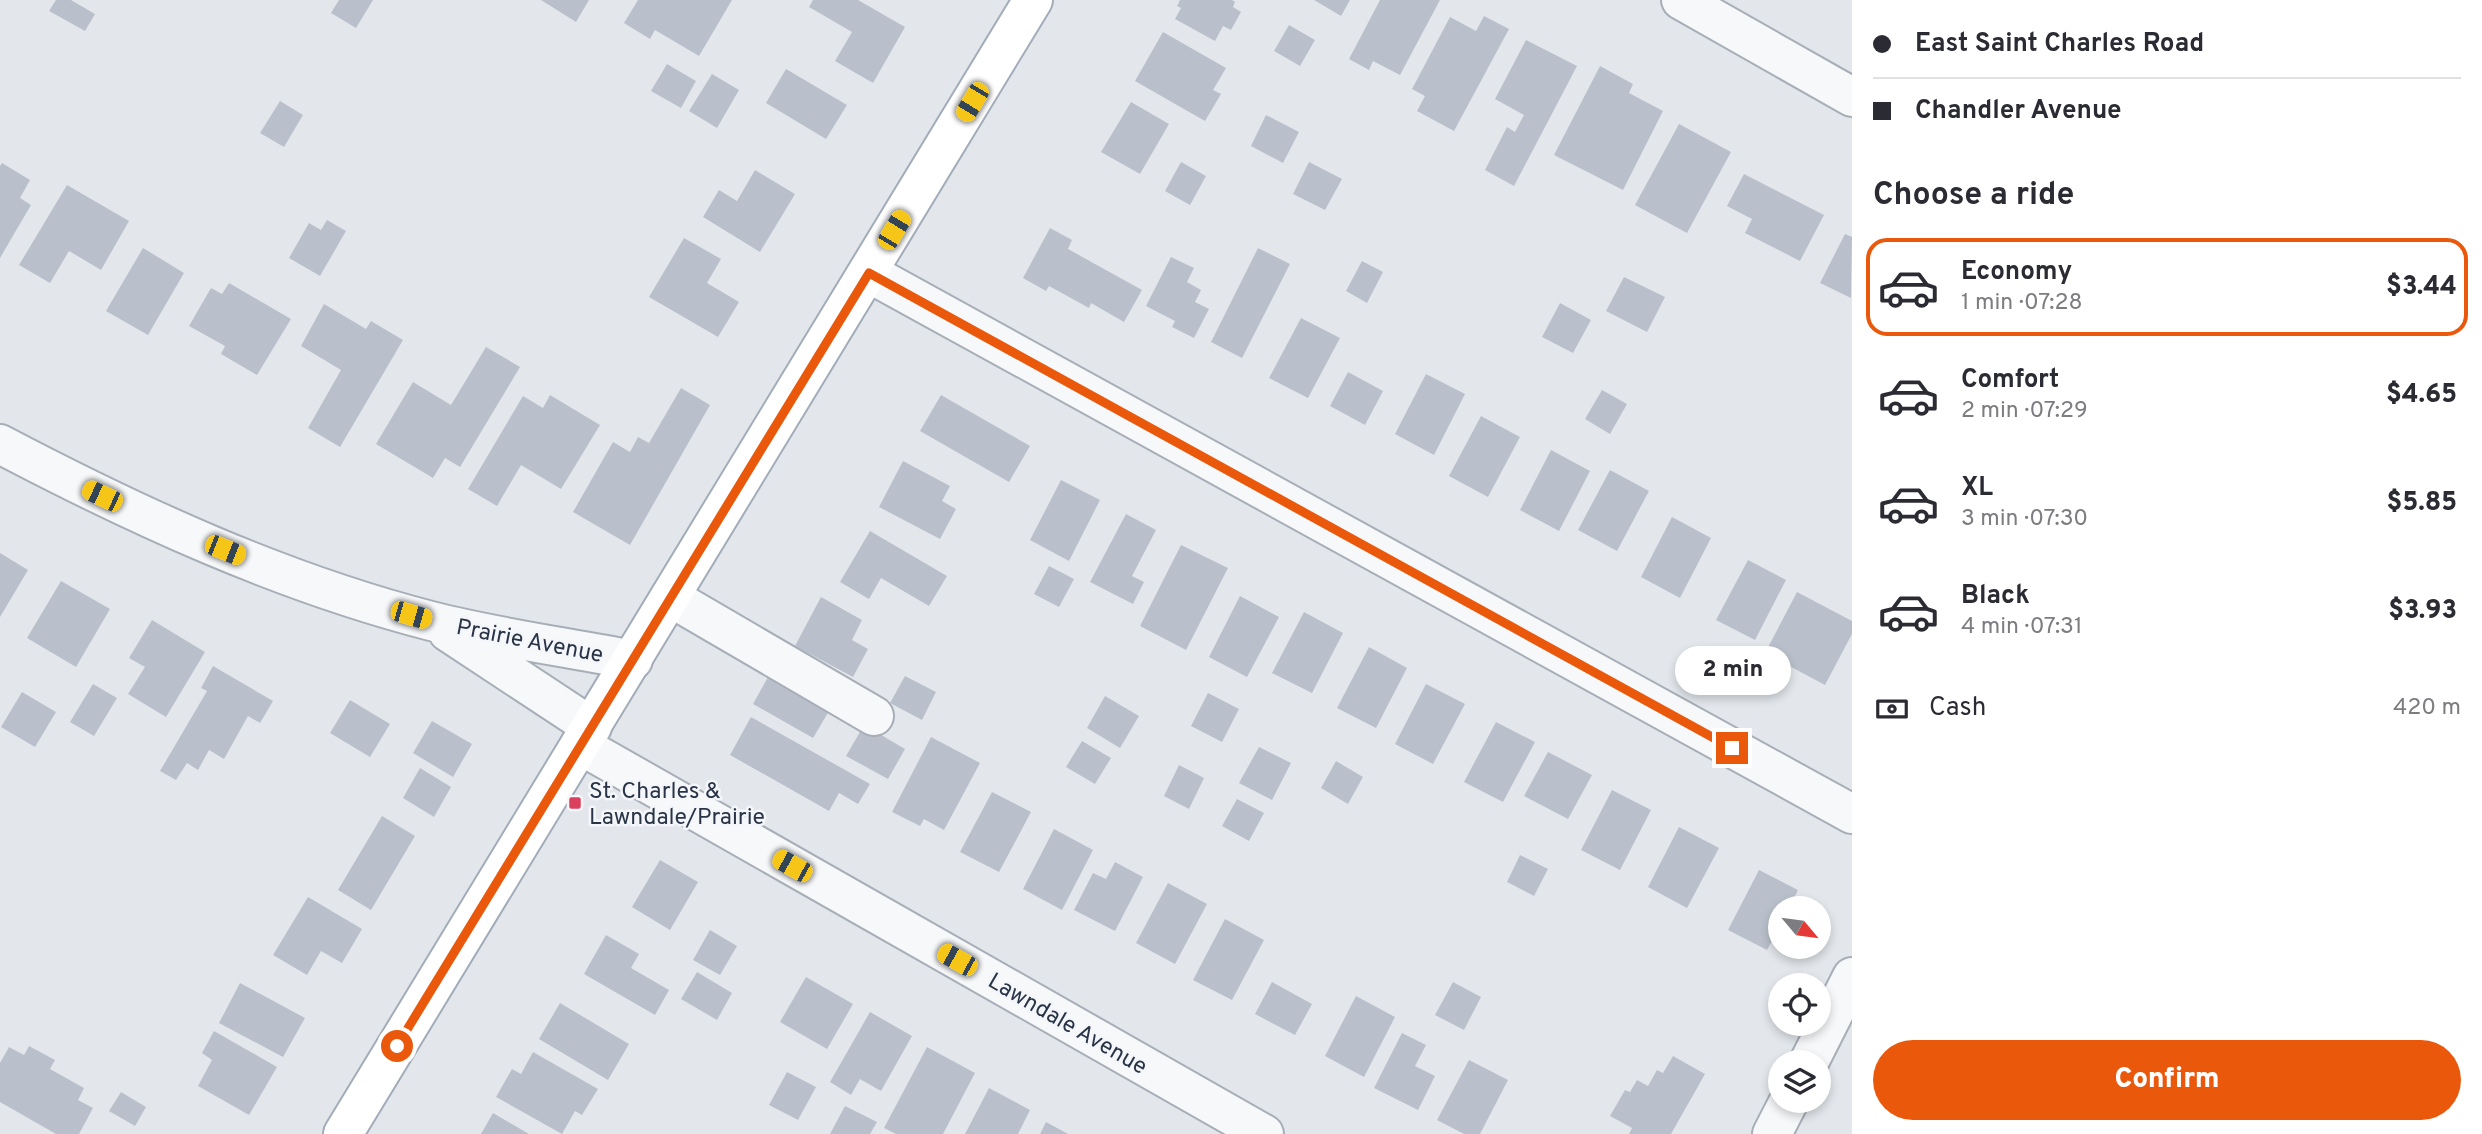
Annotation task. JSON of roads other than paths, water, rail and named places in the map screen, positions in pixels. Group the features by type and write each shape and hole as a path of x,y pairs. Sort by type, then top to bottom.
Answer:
{"main road":[{"path":"344,1134 1033,0"}],"street":[{"path":"1681,0 1852,97"},
{"path":"869,273 1852,814"},
{"name":"Prairie Avenue","path":"0,444 78,485 175,530 274,570 369,603 432,621 633,660"},
{"path":"670,597 874,716"},
{"name":"Lawndale Avenue","path":"432,621 586,736 1264,1134"},
{"path":"1815,1050 1852,977"},
{"path":"1772,1134 1783,1113"}],"place":[{"name":"St. Charles & Lawndale/Prairie","path":"575,803"}]}
